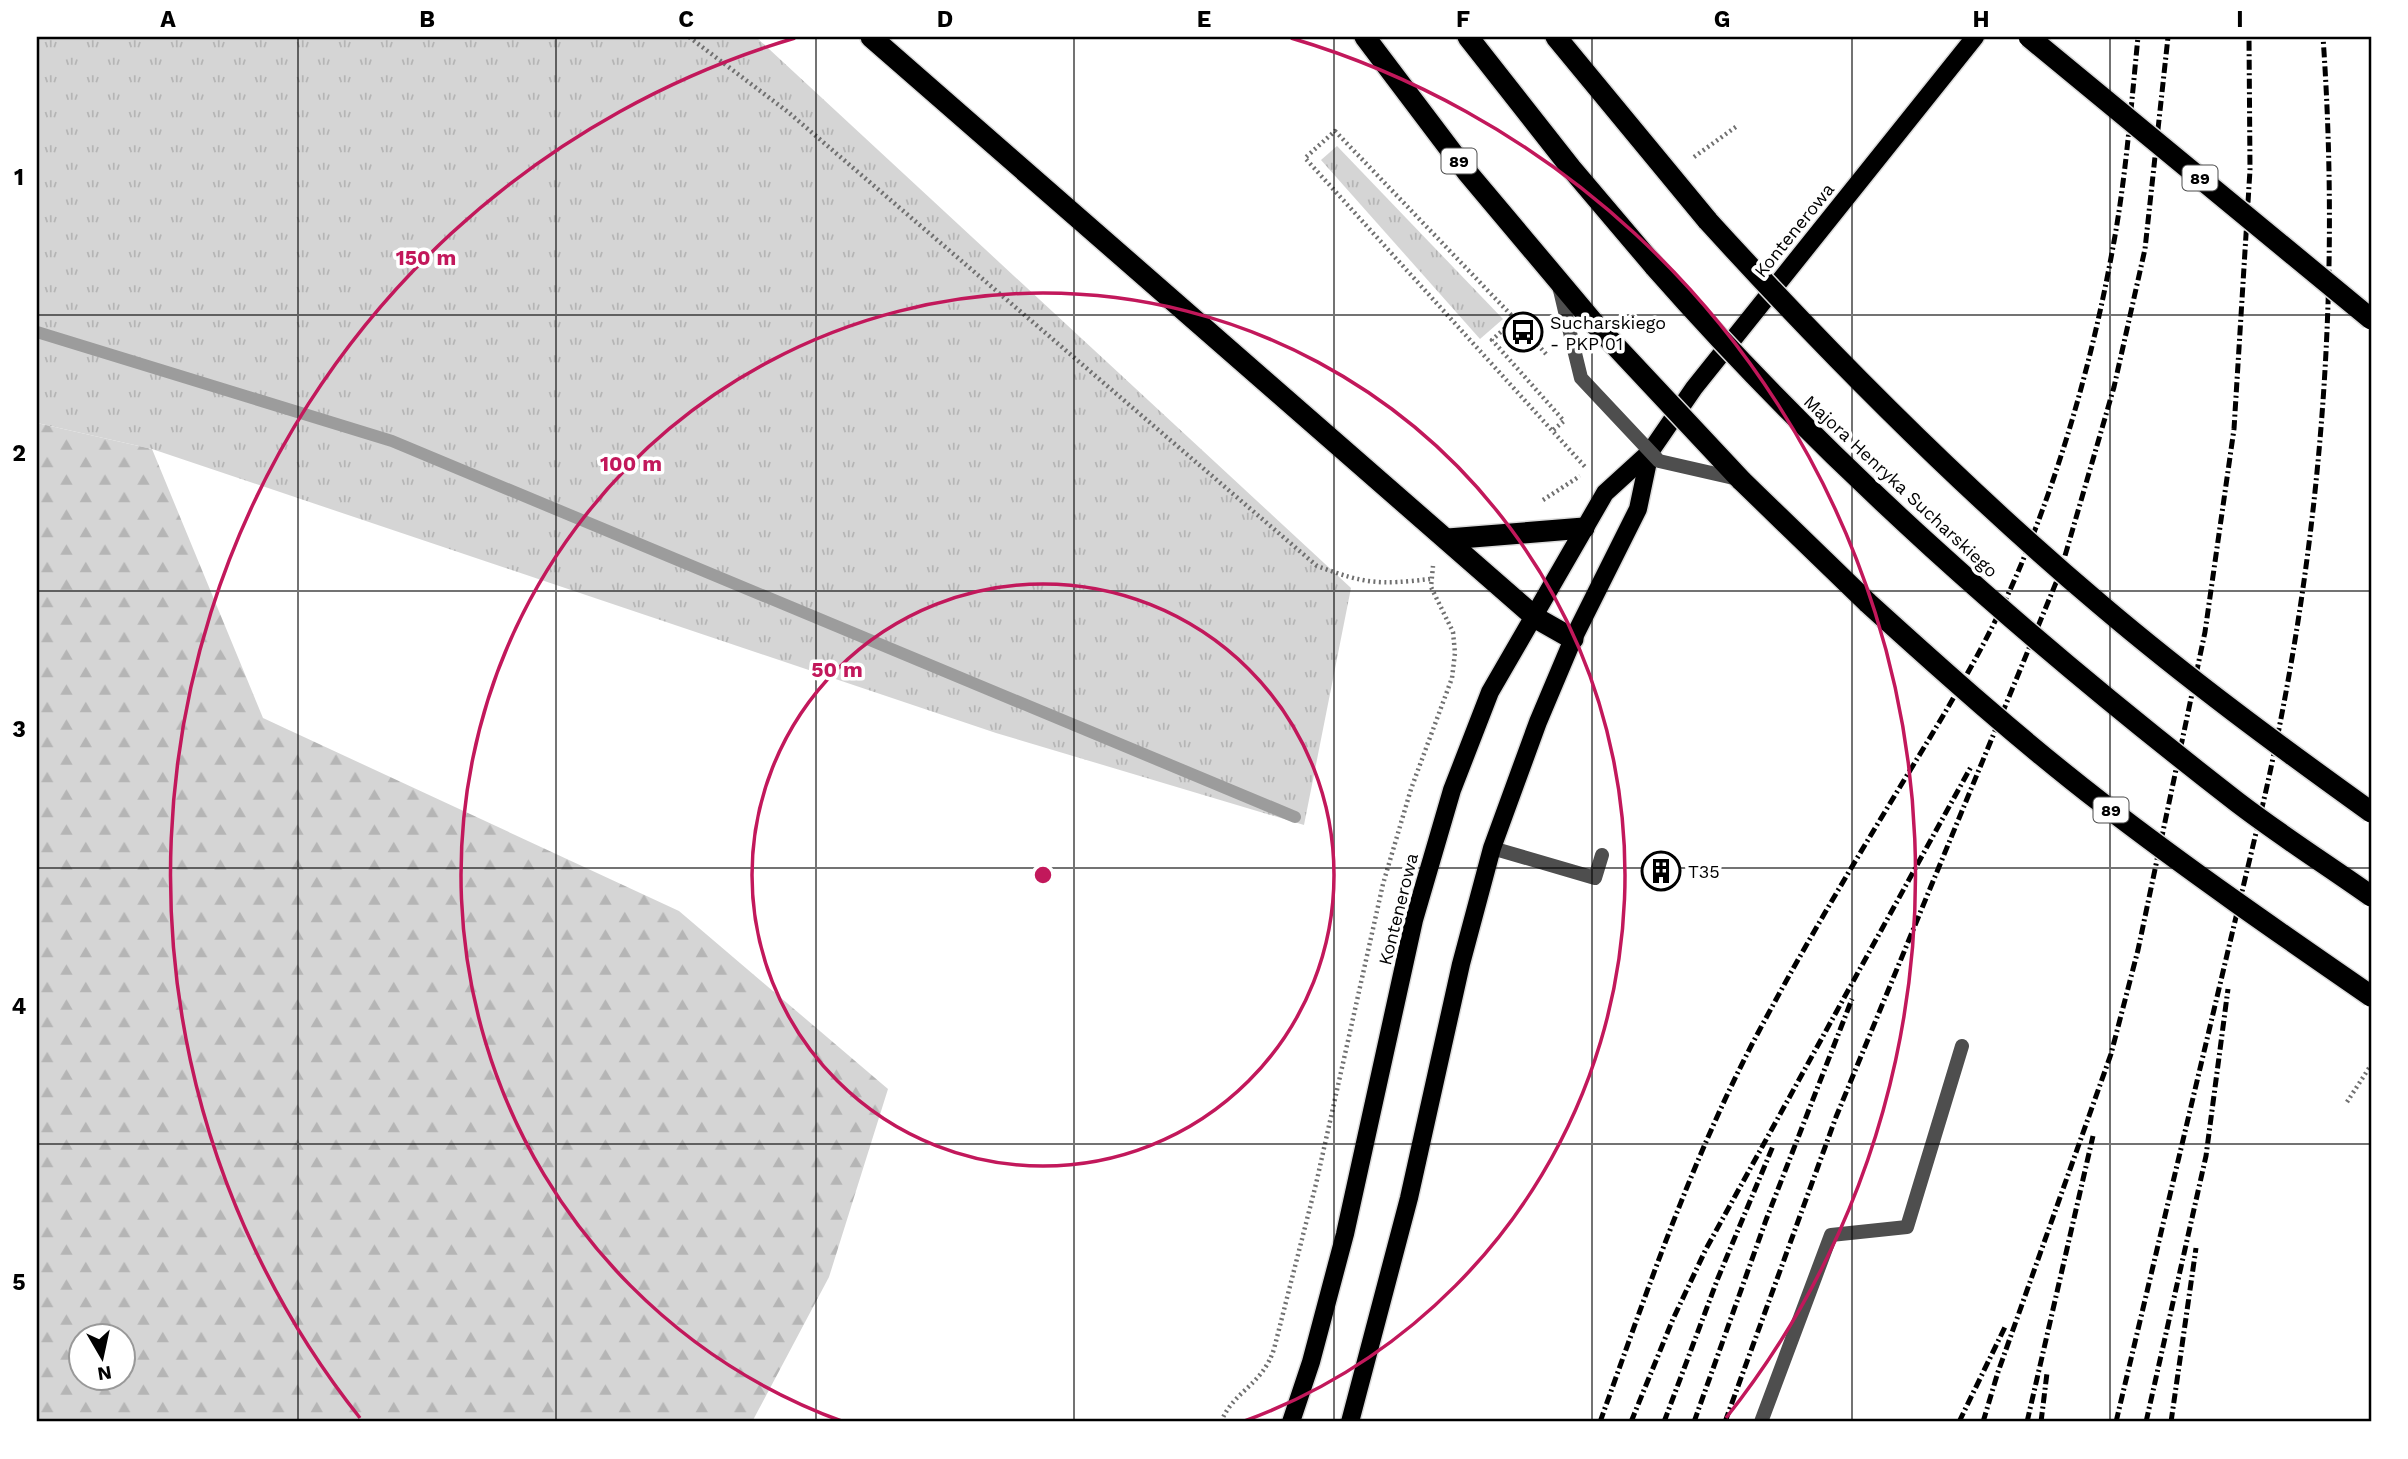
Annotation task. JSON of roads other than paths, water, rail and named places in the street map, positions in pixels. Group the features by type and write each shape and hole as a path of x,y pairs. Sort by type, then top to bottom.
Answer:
{"highway":[{"path":"871,37 1536,618 1573,639"},
{"name":"89","path":"1365,37 1467,172 1594,323 1741,480 1868,603 1947,675 2101,802 2255,916 2371,996"},
{"name":"Majora Henryka Sucharskiego","path":"1468,37 1571,168 1655,267 1781,405 1881,502 2011,621 2239,804 2371,896"},
{"path":"1556,37 1708,221 1854,377 1979,498 2102,607 2183,672 2371,812"},
{"name":"89","path":"2029,37 2371,319"},
{"path":"1448,539 1584,528"}],"main road":[{"name":"Kontenerowa","path":"1292,1422 1345,1234 1414,920 1452,790 1490,692 1536,618 1605,494 1650,452 1694,388 1975,37"},
{"name":"Kontenerowa","path":"1350,1422 1409,1198 1461,964 1492,848 1538,722 1573,639 1638,509 1650,452"}],"lane":[{"path":"1558,281 1581,378 1659,461 1741,480"},
{"path":"1492,848 1594,878 1602,855"},
{"path":"1761,1422 1830,1235 1907,1227 1962,1046"}],"waterway":[{"path":"37,332 392,441 1295,817"}],"railway":[{"path":"1600,1422 1675,1217 1717,1116 1783,987 1966,676 2006,599 2034,533 2086,371 2105,288 2128,142 2138,37"},
{"path":"1725,1422 1836,1117 2060,573 2114,387 2145,249 2168,37"},
{"path":"1983,1422 1998,1372 2111,1054 2138,950 2205,632 2234,429 2250,170 2249,37"},
{"path":"2116,1422 2265,795 2300,607 2313,513 2327,323 2328,133 2323,37"},
{"path":"1631,1422 1673,1319 1706,1249 1972,765"},
{"path":"2146,1422 2206,1156 2228,989"},
{"path":"1694,1422 1766,1220 1852,999"},
{"path":"2027,1422 2093,1136"},
{"path":"1664,1422 1718,1278 1773,1146"},
{"path":"2171,1422 2196,1248"},
{"path":"1959,1422 2005,1327"},
{"path":"2041,1422 2047,1373"}],"place":[{"name":"Sucharskiego - PKP 01","path":"1523,332"},
{"name":"T35","path":"1661,871"}]}
